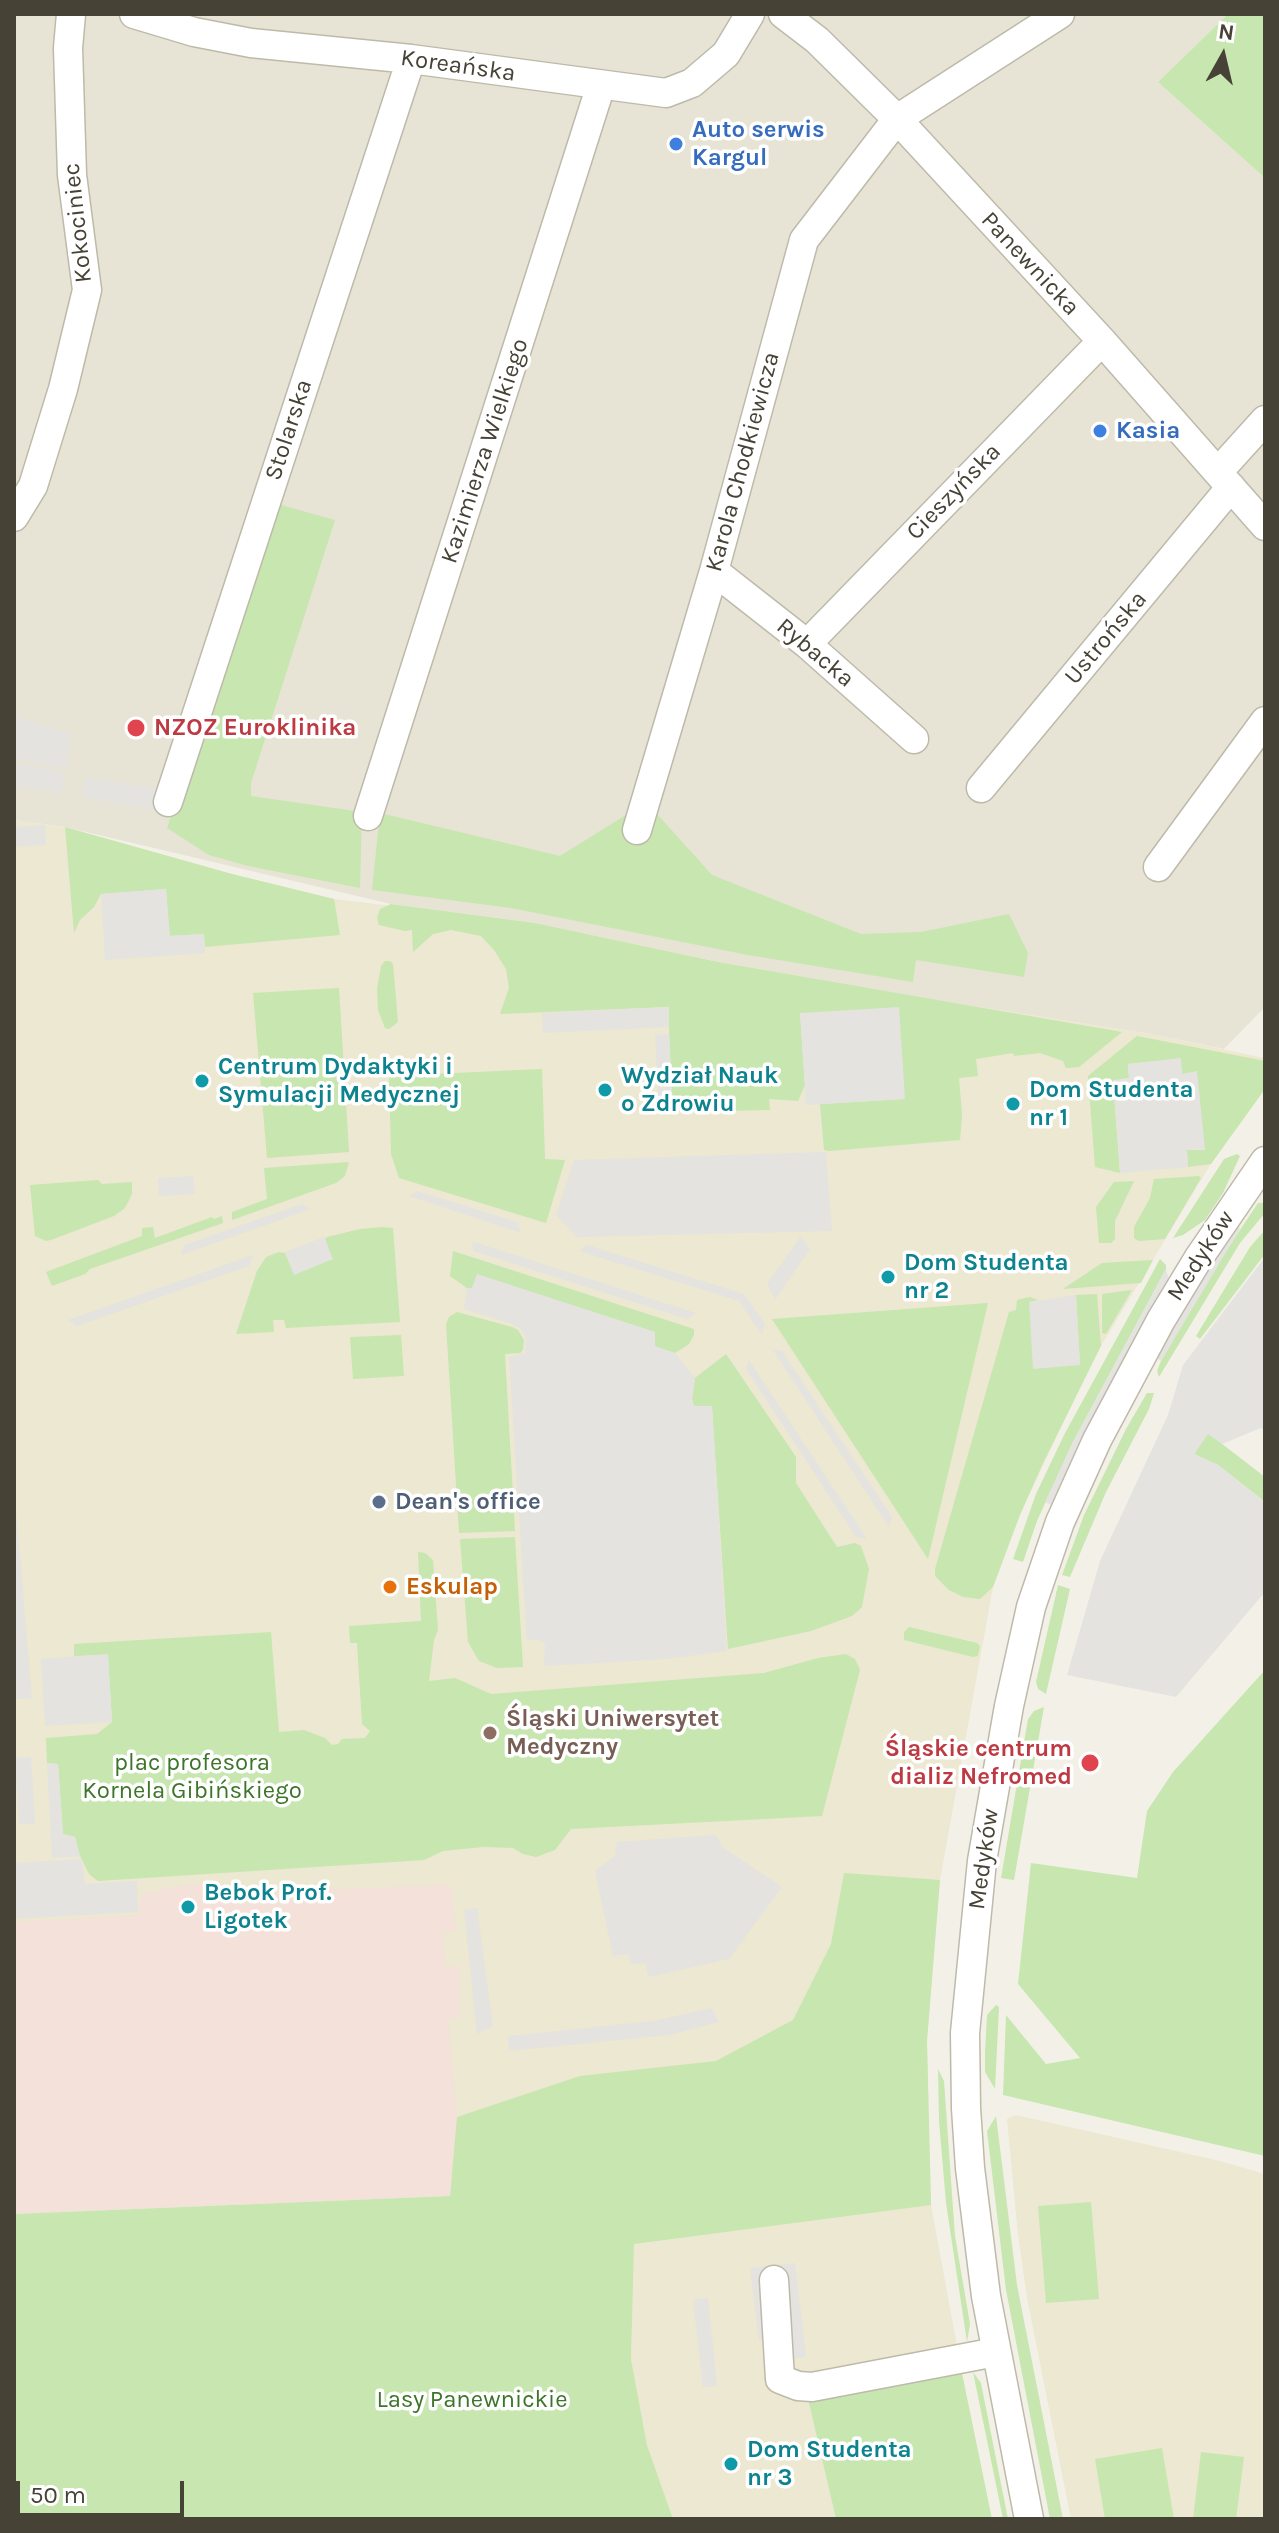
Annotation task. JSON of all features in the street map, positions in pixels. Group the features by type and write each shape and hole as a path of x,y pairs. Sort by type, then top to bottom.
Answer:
{"street":[{"name":"Kokociniec","path":"14,517 33,486 63,389 87,290 72,175 68,48 71,14"},
{"name":"Koreańska","path":"134,14 194,32 251,43 411,59 666,93 692,83 726,54 750,14"},
{"name":"Panewnicka","path":"783,14 817,40 897,119 1102,341 1265,526"},
{"name":"Karola Chodkiewicza","path":"637,830 714,571 804,240 897,119 1060,14"},
{"name":"Stolarska","path":"168,802 411,59"},
{"name":"Kazimierza Wielkiego","path":"368,816 601,85"},
{"name":"Cieszyńska","path":"807,644 1102,341"},
{"name":"Ustrońska","path":"981,788 1224,479 1265,420"},
{"name":"Rybacka","path":"714,571 807,644 914,739"},
{"path":"1158,867 1265,721"},
{"name":"Medyków","path":"1029,2519 996,2352 970,2168 965,2033 982,1861 1024,1640 1050,1548 1071,1495 1153,1334 1198,1259 1265,1161"},
{"path":"774,2280 780,2379 798,2386 812,2387 996,2352"}],"shaded area":[{"path":"14,14 1228,14 1158,82 1265,178 1265,1007 1224,1049 718,962 535,923 391,904 65,827 14,820"},
{"path":"14,716 71,734 65,768 14,759"},
{"path":"14,763 65,772 61,793 14,785"},
{"path":"85,778 164,789 156,810 81,797"},
{"name":"Śląski Uniwersytet Medyczny","path":"14,820 65,827 334,899 535,923 718,962 1145,1033 1265,1058 1265,1089 1230,1132 1095,1356 1020,1514 993,1587 940,1880 927,2041 931,2205 962,2373 808,2399 836,2519 673,2519 647,2445 631,2359 633,2244 528,2171 14,2214"},
{"path":"45,825 46,845 14,847 14,827"},
{"path":"166,889 170,936 204,934 205,953 105,960 101,894"},
{"path":"669,1007 669,1027 543,1033 542,1013"},
{"path":"899,1007 905,1099 806,1105 800,1013"},
{"path":"669,1034 673,1112 659,1113 655,1035"},
{"path":"1181,1058 1182,1074 1197,1071 1205,1149 1187,1150 1188,1167 1120,1173 1113,1080 1129,1078 1128,1064"},
{"path":"826,1152 832,1231 577,1237 556,1215 574,1160"},
{"path":"193,1176 195,1194 159,1196 158,1178"},
{"path":"417,1191 517,1222 521,1233 409,1196"},
{"path":"302,1204 311,1209 181,1255 184,1245"},
{"path":"1237,1219 1240,1229 1161,1361 1155,1357"},
{"path":"801,1236 810,1249 775,1300 767,1284"},
{"path":"324,1237 333,1259 294,1275 285,1252"},
{"path":"471,1241 696,1313 687,1319 474,1251"},
{"path":"587,1245 744,1294 765,1324 762,1335 739,1301 579,1251"},
{"path":"253,1255 249,1266 77,1326 68,1320"},
{"path":"1265,1257 1265,1431 1261,1428 1222,1444 1208,1434 1194,1454 1218,1465 1265,1502 1265,1592 1176,1697 1067,1675 1100,1561 1168,1415 1183,1365"},
{"path":"1166,1269 1169,1279 1080,1446 1052,1506 1045,1502 1073,1442"},
{"path":"477,1274 655,1332 655,1346 675,1353 695,1378 694,1406 712,1406 727,1651 666,1659 544,1666 545,1644 539,1640 527,1640 509,1357 525,1353 526,1338 521,1329 512,1324 464,1309 467,1288 472,1288"},
{"path":"1076,1295 1080,1365 1033,1369 1029,1302"},
{"path":"773,1350 782,1351 892,1517 889,1527"},
{"path":"749,1360 867,1539 856,1537 746,1369"},
{"path":"14,1483 32,1698 14,1699"},
{"path":"108,1654 112,1722 45,1726 41,1659"},
{"path":"31,1757 35,1824 19,1824 15,1758"},
{"path":"47,1763 58,1764 63,1834 75,1837 80,1856 52,1858"},
{"path":"716,1835 722,1847 782,1887 729,1959 649,1977 645,1963 632,1965 628,1954 613,1956 595,1871 615,1856 617,1842"},
{"path":"82,1859 85,1884 137,1881 138,1912 14,1919 14,1863"},
{"path":"193,1884 228,1884 230,1893 451,1885 456,1932 442,1934 446,1967 459,1966 460,2018 448,2019 457,2117 450,2196 14,2214 14,1922 139,1915 141,1894"},
{"path":"477,1908 493,2026 477,2034 464,1910"},
{"path":"711,2008 719,2022 669,2035 509,2051 508,2036 653,2021"},
{"path":"1016,2115 1265,2174 1265,2519 1071,2519 1027,2298 1018,2235 1007,2119"},
{"path":"795,2263 806,2357 791,2359 788,2338 759,2341 750,2268"},
{"path":"708,2298 717,2386 703,2387 693,2300"}],"green space":[{"path":"1228,14 1265,14 1265,178 1158,82"},
{"path":"274,503 335,520 251,783 251,796 362,812 360,888 248,866 209,855 167,828"},
{"path":"380,813 560,856 629,813 657,814 712,875 861,934 921,932 1009,914 1028,953 1024,977 916,960 913,982 748,955 511,908 372,890"},
{"path":"65,827 334,899 340,935 205,947 204,934 169,936 166,889 101,894 94,907 80,920 74,933"},
{"path":"391,904 535,923 718,962 1122,1032 1079,1067 1066,1068 1063,1061 1040,1053 1014,1056 1013,1053 976,1059 978,1076 959,1078 962,1115 960,1140 829,1151 824,1150 820,1104 905,1099 800,1013 805,1085 798,1101 769,1099 770,1110 673,1112 668,1007 500,1014 509,988 506,969 481,936 451,930 433,934 413,952 412,930 379,925 377,918 380,909"},
{"path":"385,961 393,964 398,1022 389,1029 385,1028 378,1010 377,989 381,966"},
{"path":"339,988 349,1152 267,1158 253,993"},
{"path":"1137,1036 1265,1061 1265,1089 1211,1164 1188,1167 1187,1150 1205,1150 1180,1059 1128,1064 1129,1078 1113,1081 1120,1173 1095,1167 1088,1076"},
{"path":"542,1069 545,1159 565,1160 546,1223 399,1178 391,1154 389,1076"},
{"path":"1237,1154 1240,1156 1223,1193 1205,1220 1173,1238 1224,1159"},
{"path":"349,1162 345,1176 336,1183 232,1220 232,1212 267,1199 264,1168"},
{"path":"1201,1178 1165,1239 1139,1241 1134,1238 1134,1227 1150,1198 1154,1179"},
{"path":"98,1180 102,1184 132,1182 132,1194 125,1208 114,1216 51,1240 35,1236 30,1185"},
{"path":"1134,1181 1115,1221 1115,1239 1111,1243 1099,1243 1096,1207 1114,1182"},
{"path":"1258,1203 1265,1203 1265,1213 1240,1243 1159,1377 1157,1371 1161,1361 1212,1272"},
{"path":"222,1216 223,1223 90,1269 85,1274 52,1286 46,1272 142,1236 142,1228 153,1227 155,1238"},
{"path":"382,1227 393,1228 400,1322 286,1328 284,1320 273,1320 274,1332 236,1334 257,1271 266,1257 285,1253 294,1274 332,1259 327,1237"},
{"path":"1265,1230 1265,1254 1200,1339 1196,1336 1250,1247"},
{"path":"453,1251 694,1329 694,1335 689,1344 675,1353 655,1347 655,1332 478,1275 472,1288 467,1288 450,1276"},
{"path":"1160,1259 1166,1269 1073,1442 1037,1521 1023,1562 1013,1559 1036,1494 1064,1435"},
{"path":"1153,1260 1141,1283 1063,1289 1102,1263"},
{"path":"1132,1290 1106,1334 1102,1333 1102,1294"},
{"path":"1097,1294 1101,1346 1044,1461 993,1587 980,1599 963,1597 949,1590 935,1576 935,1569 1009,1312 1016,1310 1017,1300 1030,1297 1038,1300 1029,1302 1080,1365 1076,1295"},
{"path":"988,1303 928,1559 772,1319"},
{"path":"457,1312 512,1327 524,1340 520,1353 505,1354 515,1531 459,1533 446,1324 449,1317"},
{"path":"401,1335 404,1376 353,1379 350,1337"},
{"path":"726,1354 796,1457 796,1483 837,1547 855,1543 861,1546 869,1569 862,1607 852,1616 811,1631 728,1649 712,1407 694,1406 692,1399 695,1378"},
{"path":"1147,1393 1154,1393 1149,1409 1106,1492 1070,1577 1062,1575 1084,1515"},
{"path":"1208,1433 1265,1477 1265,1502 1218,1465 1194,1454"},
{"path":"515,1537 523,1667 497,1668 479,1661 468,1642 460,1539"},
{"name":"plac profesora Kornela Gibińskiego","path":"418,1552 425,1553 433,1560 438,1630 429,1681 455,1678 491,1694 764,1673 818,1658 846,1654 855,1659 860,1670 822,1816 571,1829 555,1850 536,1857 513,1848 483,1847 443,1851 424,1860 98,1881 89,1874 75,1837 63,1834 58,1764 47,1763 46,1738 97,1734 112,1722 108,1655 74,1656 74,1644 271,1632 279,1732 304,1730 325,1738 332,1745 342,1739 365,1738 370,1731 362,1724 357,1643 350,1643 349,1626 421,1621"},
{"path":"1058,1585 1070,1589 1046,1694 1038,1689 1036,1682"},
{"path":"909,1627 977,1643 980,1646 978,1656 904,1640 904,1632"},
{"path":"1265,1670 1265,2156 1003,2095 1006,2015 1046,2064 1080,2058 1018,1984 1031,1863 1137,1878 1147,1811 1173,1772"},
{"path":"1044,1707 1014,1880 1001,1878 1028,1719 1034,1711"},
{"name":"Lasy Panewnickie","path":"844,1873 940,1880 927,2041 931,2205 634,2244 631,2359 647,2445 673,2519 14,2519 14,2214 450,2196 457,2117 580,2076 716,2061 793,2020 831,1944"},
{"path":"996,2005 999,2007 995,2089 985,2072 985,2052 987,2015"},
{"path":"938,2069 944,2081 955,2236 970,2324 967,2342 946,2203"},
{"path":"996,2116 1017,2285 1063,2519 1050,2519 1006,2290 987,2131"},
{"path":"1091,2202 1099,2299 1046,2303 1038,2206"},
{"path":"973,2372 981,2383 1008,2519 1003,2519"},
{"path":"962,2373 992,2519 836,2519 808,2399"},
{"path":"1162,2448 1174,2519 1105,2519 1095,2459"},
{"path":"1201,2452 1244,2457 1236,2519 1193,2519"}],"place":[{"name":"Auto serwis Kargul","path":"676,144"},
{"name":"Kasia","path":"1100,431"},
{"name":"NZOZ Euroklinika","path":"136,728"},
{"name":"Centrum Dydaktyki i Symulacji Medycznej","path":"202,1081"},
{"name":"Wydział Nauk o Zdrowiu","path":"605,1090"},
{"name":"Dom Studenta nr 1","path":"1013,1104"},
{"name":"Dom Studenta nr 2","path":"888,1277"},
{"name":"Dean's office","path":"379,1502"},
{"name":"Eskulap","path":"390,1587"},
{"name":"Śląski Uniwersytet Medyczny","path":"490,1733"},
{"name":"Śląskie centrum dializ Nefromed","path":"1090,1763"},
{"name":"Bebok Prof. Ligotek","path":"188,1907"},
{"name":"Dom Studenta nr 3","path":"731,2464"}]}
